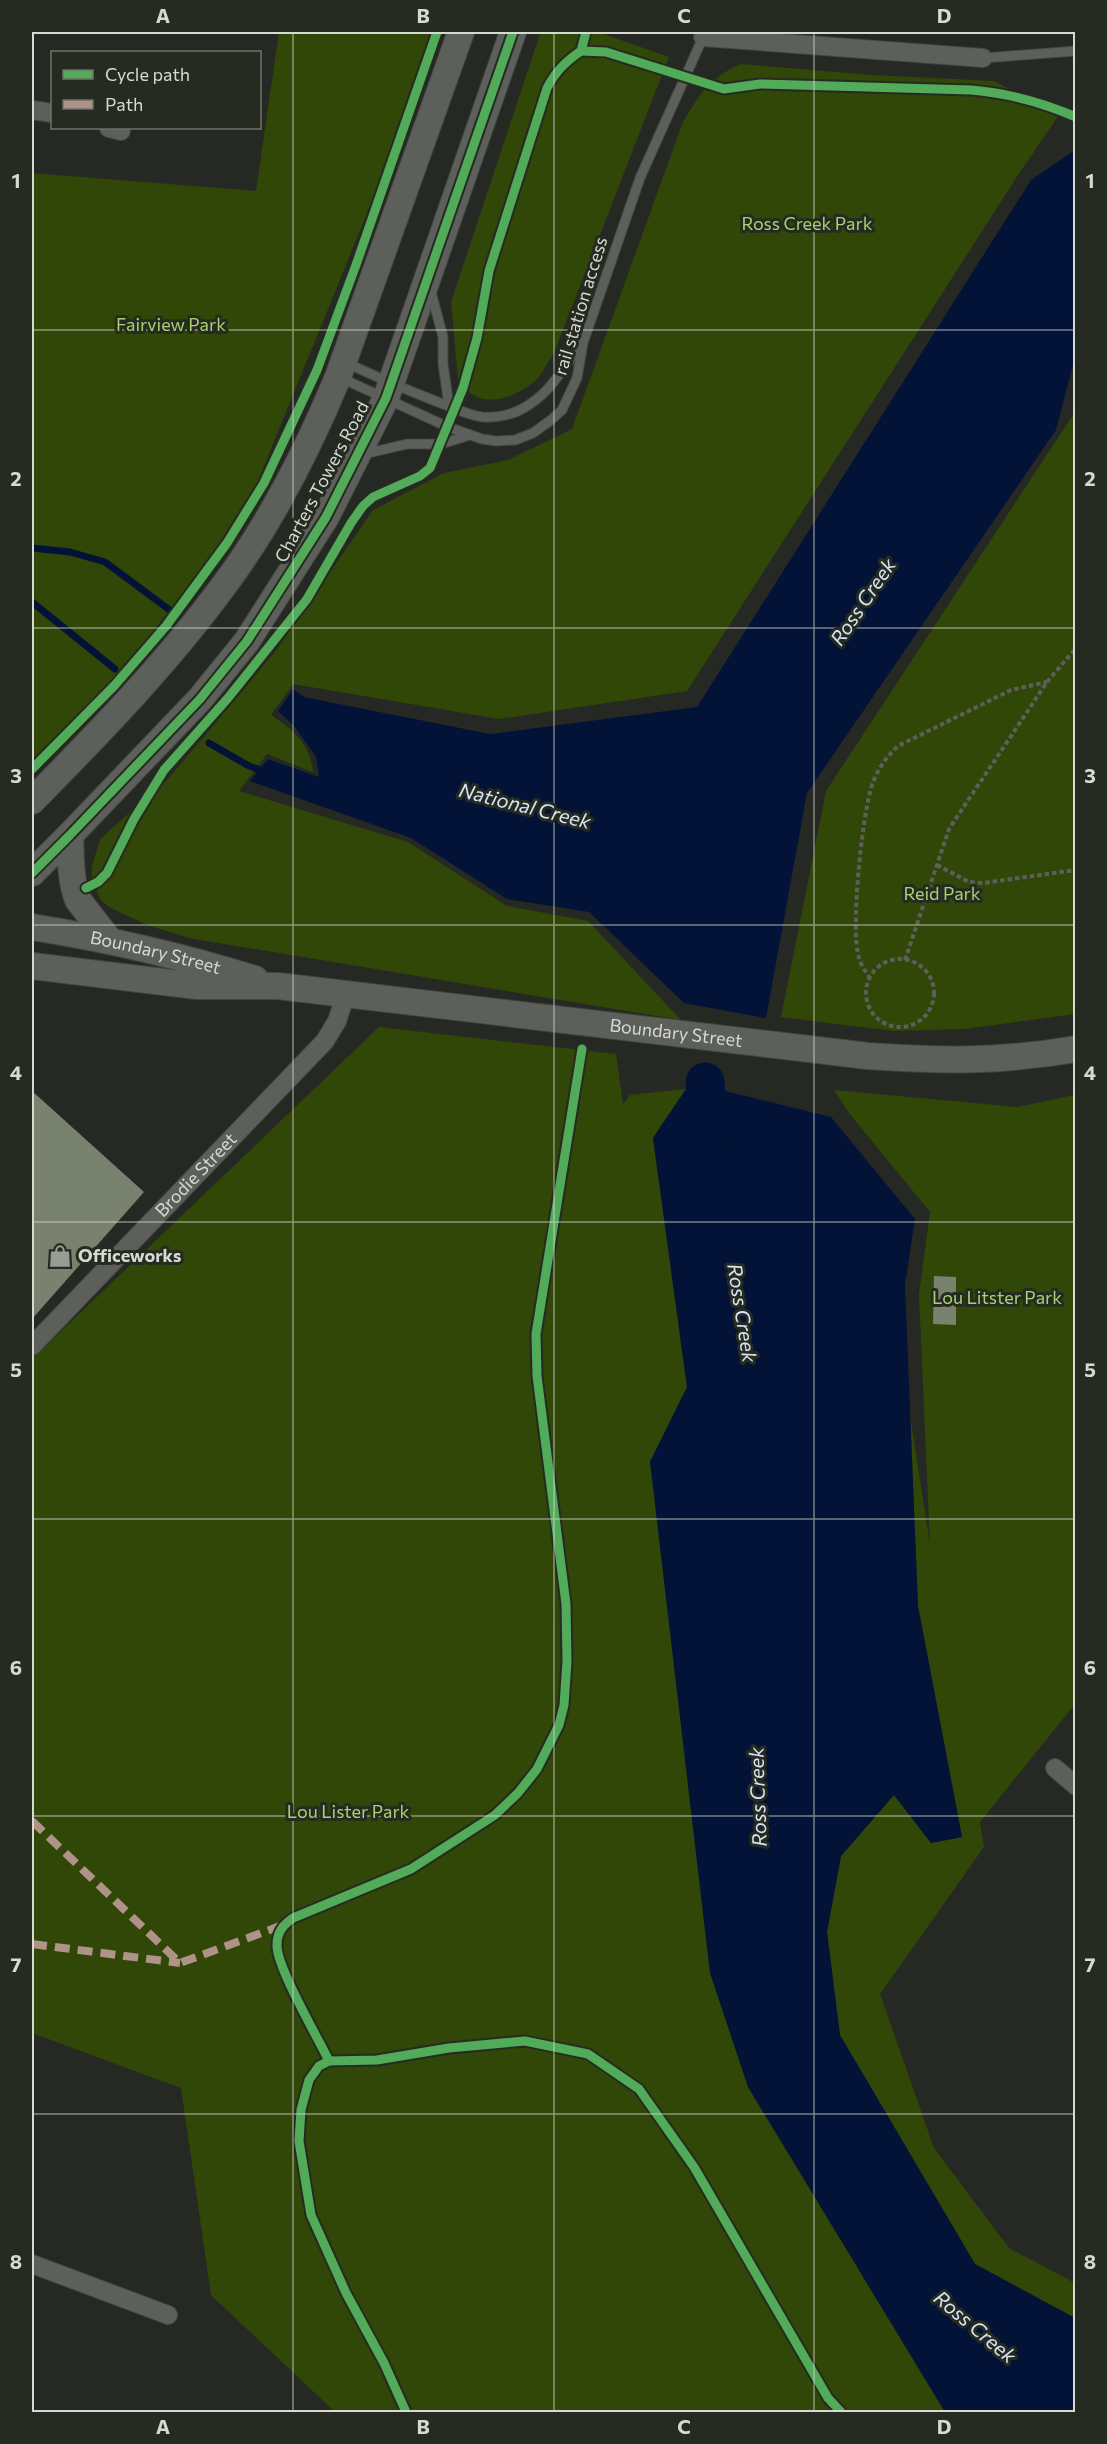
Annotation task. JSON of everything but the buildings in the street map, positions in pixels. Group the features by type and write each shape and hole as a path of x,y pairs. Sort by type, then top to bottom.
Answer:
{"main road":[{"name":"Charters Towers Road","path":"32,801 136,694 226,583 254,542 301,458 341,369 461,32"},
{"name":"Charters Towers Road","path":"32,873 200,699 247,641 326,517 388,391 513,32"},
{"path":"70,835 75,893 110,941"},
{"name":"Boundary Street","path":"32,927 197,960 278,986"},
{"name":"Boundary Street","path":"32,966 197,986 278,986 868,1056 957,1061 996,1060 1076,1049"}],"street":[{"path":"704,34 983,58"},
{"path":"32,110 51,113"},
{"name":"Brodie Street","path":"32,1346 325,1041 337,1021 346,994"},
{"path":"1054,1768 1076,1786"},
{"path":"32,2264 168,2315"}],"lane":[{"name":"rail station access","path":"388,391 470,435 504,441 524,437 542,427 562,410 577,378 583,344 640,178 704,34"},
{"path":"983,58 1076,51"},
{"path":"428,277 443,337 443,364 449,406"},
{"path":"341,369 388,391 449,406 480,417 500,416 521,410 536,400 552,384 560,370 583,344"},
{"path":"341,369 388,391"},
{"path":"358,456 407,444 441,444 470,435"}],"path":[{"path":"905,960 949,829 1047,682 1076,648"},
{"path":"870,978 859,958 855,933 863,830 870,791 883,760 898,746 1000,695 1011,690 1047,682"},
{"path":"937,865 969,882 983,883 1076,870"},
{"path":"895,960 916,963 932,980 933,1002 929,1012 911,1026 900,1028 879,1020 871,1011 867,1000 866,990 870,978 885,963 895,960"}],"green space":[{"name":"Fairview Park","path":"279,32 431,32 372,201 247,508 113,684 32,759 32,173 256,191"},
{"path":"598,32 669,57 554,353 538,378 526,388 505,398 484,399 474,396 458,379 451,302 540,34"},
{"name":"Ross Creek Park","path":"741,64 872,75 994,81 1059,115 1020,172 687,691 499,719 293,684 271,715 299,738 308,753 313,772 267,754 239,791 408,842 507,906 588,921 681,1020 189,938 147,925 109,907 100,899 92,879 92,866 100,839 168,779 240,694 278,648 373,510 444,473 508,460 572,429 683,122 713,81"},
{"name":"Reid Park","path":"1075,412 1075,1014 965,1029 893,1031 781,1017 826,791"},
{"name":"Lou Lister Park","path":"379,1027 616,1054 623,1104 630,1095 686,1089 653,1138 687,1387 650,1462 748,2087 945,2412 335,2412 211,2295 181,2088 32,2033 32,1359"},
{"name":"Lou Litster Park","path":"834,1090 1017,1107 1075,1095 1075,1704 980,1822 984,1847 880,1994 934,2148 1009,2248 1075,2283 1075,2318 975,2264 840,2035 827,1932 841,1856 894,1795 931,1843 962,1837 918,1606 910,1415 930,1545 919,1294 930,1212 849,1113"}],"water":[{"path":"1075,150 1075,357 1056,430 807,793 766,1018 684,1003 589,912 507,899 411,838 250,781 268,759 319,777 316,757 294,726 278,711 293,689 304,697 490,734 697,707 1031,180"},
{"path":"686,1089 721,1090 831,1117 915,1219 905,1285 918,1606 962,1837 931,1843 894,1795 841,1856 827,1932 840,2035 975,2264 1075,2318 1075,2412 945,2412 748,2087 710,1973 650,1462 687,1387 653,1138"}],"waterway":[{"name":"National Creek","path":"32,548 70,552 105,562 171,611"},
{"path":"32,602 115,669"},
{"path":"209,743 249,766 268,773"},
{"name":"Ross Creek","path":"705,1082 707,1111 714,1142"}],"marked path":[{"path":"32,1821 180,1963 283,1925"},
{"path":"32,1944 180,1963"}],"cycle path":[{"path":"32,769 114,686 166,626 227,543 264,483 317,370 437,32"},
{"path":"32,873 200,699 247,641 326,517 386,398 513,32"},
{"path":"86,888 98,882 107,873 134,819 164,770 228,698 307,599 363,506 373,497 420,476 430,468 463,388 477,338 489,271 547,88 561,67 581,51 586,32"},
{"path":"581,51 606,52 724,89 760,84 971,90 1024,99 1076,117"},
{"path":"329,2061 283,1969 277,1945 281,1929 293,1918 411,1869 495,1815 518,1793 537,1769 559,1725 564,1705 567,1661 566,1604 537,1376 536,1334 582,1049"},
{"path":"406,2412 384,2363 346,2293 311,2215 299,2141 301,2110 309,2080 319,2066 329,2061 377,2060 449,2048 525,2041 588,2054 639,2089 694,2167 828,2398 841,2412"}],"place":[{"name":"Officeworks","path":"60,1256"}]}
